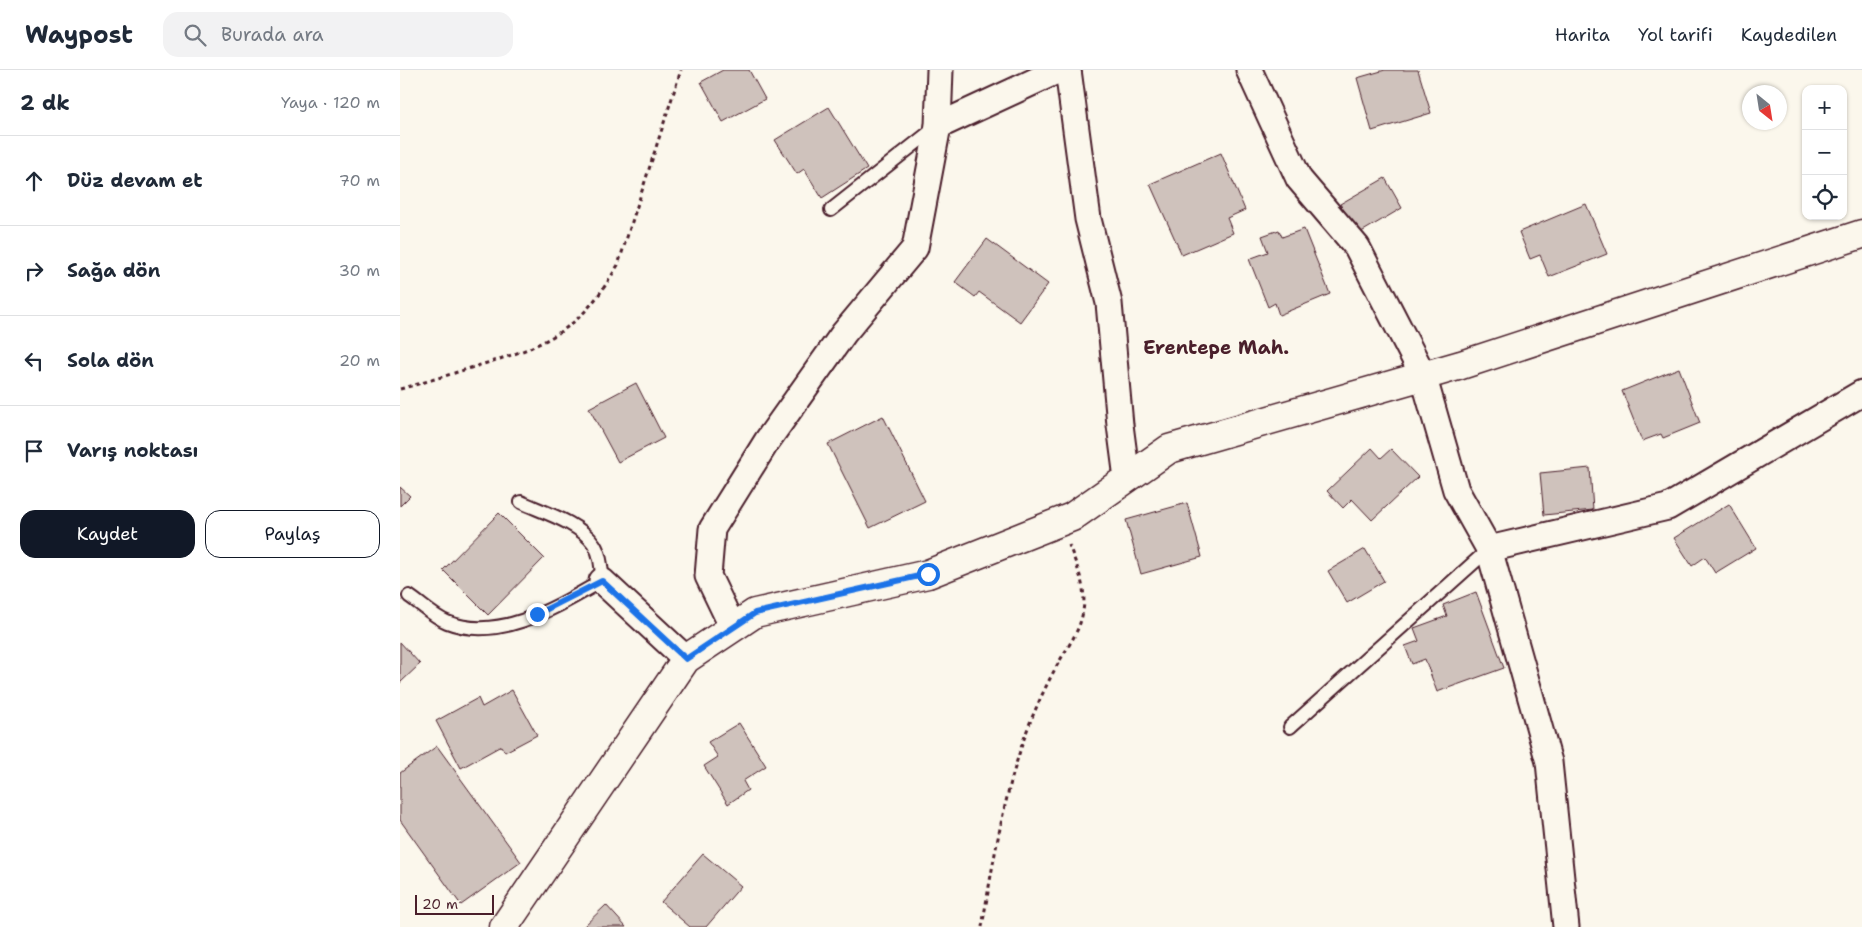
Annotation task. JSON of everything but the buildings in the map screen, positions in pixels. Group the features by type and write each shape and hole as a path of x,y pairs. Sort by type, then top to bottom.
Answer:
{"street":[{"path":"733,628 708,576 712,529 767,441 844,333 914,248 938,126 940,70"},
{"path":"938,126 1059,70"},
{"path":"1068,70 1088,219 1109,304 1120,425 1127,478"},
{"path":"1249,70 1299,179 1357,247 1423,375 1456,490 1489,549 1549,762 1566,927"},
{"path":"504,927 686,659 755,613 928,574 1072,517 1169,449 1470,362 1862,234"},
{"path":"1489,549 1668,506 1862,393"},
{"path":"602,581 686,659"}],"lane":[{"path":"831,210 938,126"},
{"path":"409,596 446,622 466,626 503,626 537,614 602,581 601,564 594,544 580,530 521,502"},
{"path":"1290,727 1489,549"}],"path":[{"path":"400,389 524,352 561,332 593,303 607,285 618,265 681,70"},
{"path":"982,927 1010,786 1020,753 1044,691 1076,634 1083,611 1082,578 1061,521"}],"district":[{"name":"Erentepe Mah.","path":"1216,347"}],"route":[{"path":"537,614 602,581 686,659 755,613 928,574"}]}
